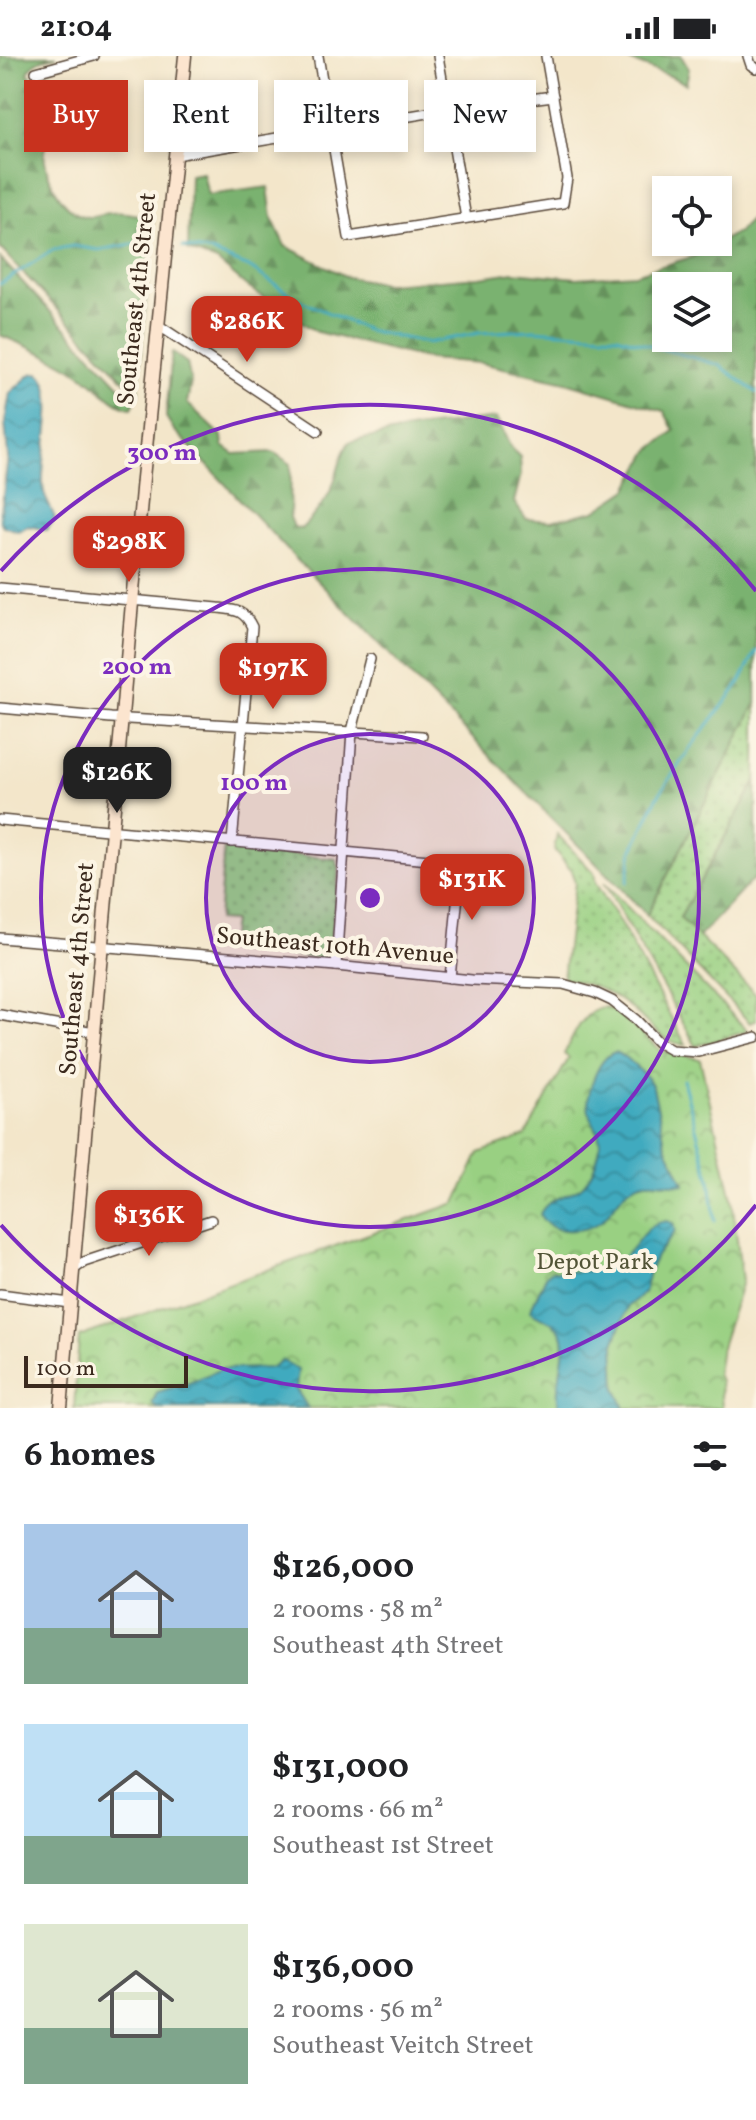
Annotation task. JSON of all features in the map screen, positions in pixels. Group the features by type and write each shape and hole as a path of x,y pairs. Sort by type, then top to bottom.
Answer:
{"street":[{"path":"36,72 94,56"},
{"name":"Southeast 4th Street","path":"61,1408 132,601 185,56"},
{"path":"318,56 322,80"},
{"path":"438,56 442,80"},
{"path":"334,152 349,237 563,203 567,178 546,56"},
{"path":"748,56 756,68"},
{"path":"536,98 553,96"},
{"path":"175,155 274,138"},
{"path":"454,152 466,218"},
{"path":"158,325 318,431"},
{"path":"0,588 218,608 246,615 252,627 232,842"},
{"path":"336,966 352,732 370,659"},
{"path":"0,708 422,736"},
{"path":"0,820 461,863 450,978"},
{"name":"Southeast 10th Avenue","path":"0,938 450,978 549,982 587,990 621,1007 671,1050 693,1052 756,1037"},
{"path":"0,1015 94,1032"},
{"path":"74,1269 84,1262 211,1220"},
{"path":"0,1294 70,1303"}],"green space":[{"path":"0,56 57,56 36,63 28,73 34,80 24,80 24,152 45,152 46,167 56,191 72,210 81,215 94,217 121,212 153,220 138,395 0,248"},
{"path":"617,56 681,56 689,69 686,84 670,76"},
{"path":"203,173 208,195 268,187 272,218 285,246 347,277 387,284 514,272 576,278 635,274 694,256 732,256 732,235 756,214 756,703 647,915 296,559 174,430 166,417 172,352 187,363 191,382 187,403 222,436 223,446 234,454 273,452 291,464 290,517 294,527 301,529 329,493 349,442 414,428 496,418 511,447 520,457 521,474 514,502 526,519 551,521 595,511 628,489 649,451 674,431 664,411 566,382 481,363 429,359 317,332 249,288 217,261 188,250 190,175"},
{"path":"0,258 135,402 132,408 113,400 65,365 0,335"},
{"path":"756,703 756,781 680,917 756,995 756,1020 750,1023 647,915"},
{"path":"756,781 756,876 699,937 680,918"},
{"path":"557,834 594,873 596,884 686,1045 669,1040 613,996 563,978 575,883 571,870 554,850"},
{"path":"224,848 336,859 339,868 329,955 321,958 235,950 230,942 233,921 218,920"},
{"path":"604,883 748,1031 696,1046"},
{"name":"Depot Park","path":"605,1007 620,1013 660,1050 700,1059 732,1199 742,1281 721,1347 717,1374 722,1408 74,1408 79,1337 456,1203 479,1153 525,1136 569,1058 564,1054 580,1025 590,1014"}],"water":[{"path":"39,373 49,394 43,488 55,518 47,530 28,526 18,531 3,526 0,520 8,457 5,422 10,393 31,374"},
{"path":"615,1052 627,1058 653,1087 666,1146 684,1184 641,1183 623,1194 606,1216 594,1225 577,1230 558,1229 544,1221 540,1214 553,1201 581,1187 593,1169 600,1142 589,1112 589,1096 598,1069"},
{"path":"666,1221 673,1223 675,1231 656,1256 644,1293 628,1306 614,1344 616,1388 625,1408 559,1408 558,1388 564,1348 561,1332 551,1322 530,1311 547,1274 552,1271 587,1271 612,1264 626,1255 652,1226"},
{"path":"282,1360 298,1370 296,1389 308,1408 157,1408 152,1404 157,1392 221,1369 270,1368"}],"waterway":[{"path":"0,284 53,250 73,246 99,250 149,241"},
{"path":"183,247 211,252 249,267 297,299 367,330 427,343 479,333 534,330 617,336 719,365 756,392"},
{"path":"627,882 632,851 658,796 738,686 756,651"},
{"path":"683,1080 710,1180 715,1221"}]}
